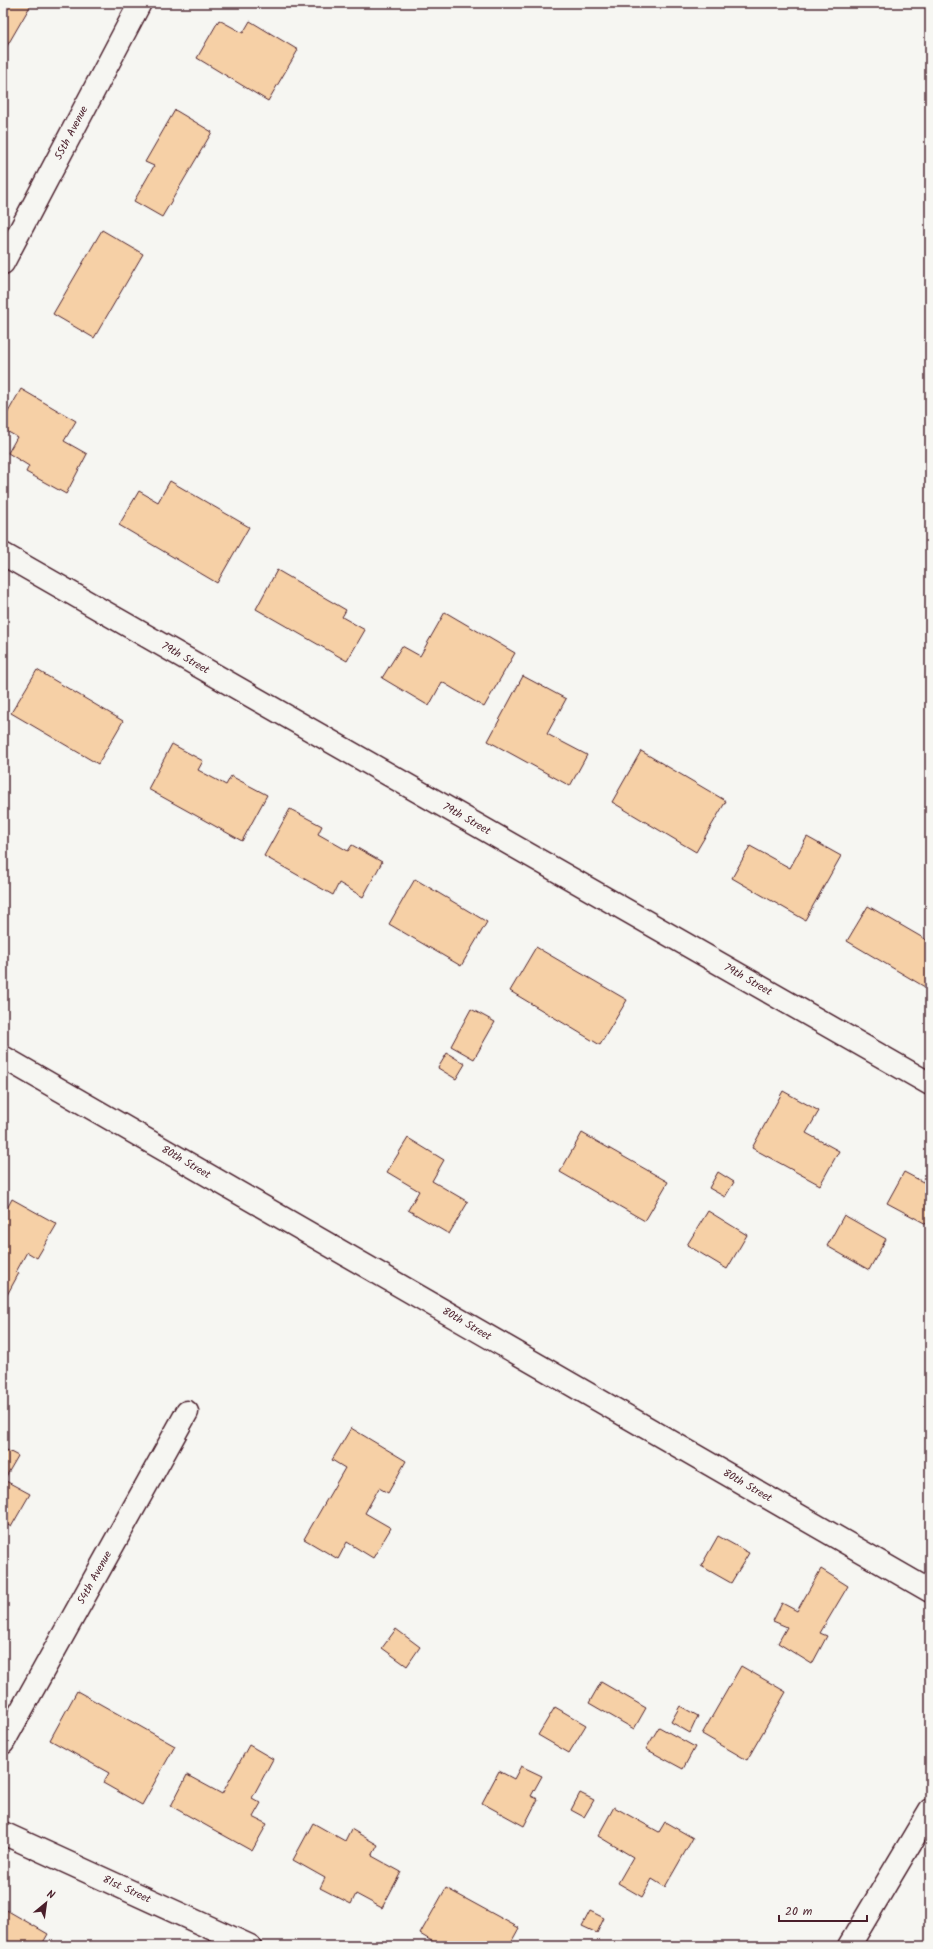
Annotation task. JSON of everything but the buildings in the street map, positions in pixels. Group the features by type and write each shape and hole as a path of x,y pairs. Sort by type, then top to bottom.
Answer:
{"street":[{"name":"55th Avenue","path":"3,263 140,3"},
{"name":"79th Street","path":"3,554 930,1084"},
{"name":"80th Street","path":"3,1057 930,1592"},
{"name":"54th Avenue","path":"3,1743 187,1412"},
{"path":"849,1946 930,1810"},
{"name":"81st Street","path":"3,1833 250,1946"}]}
